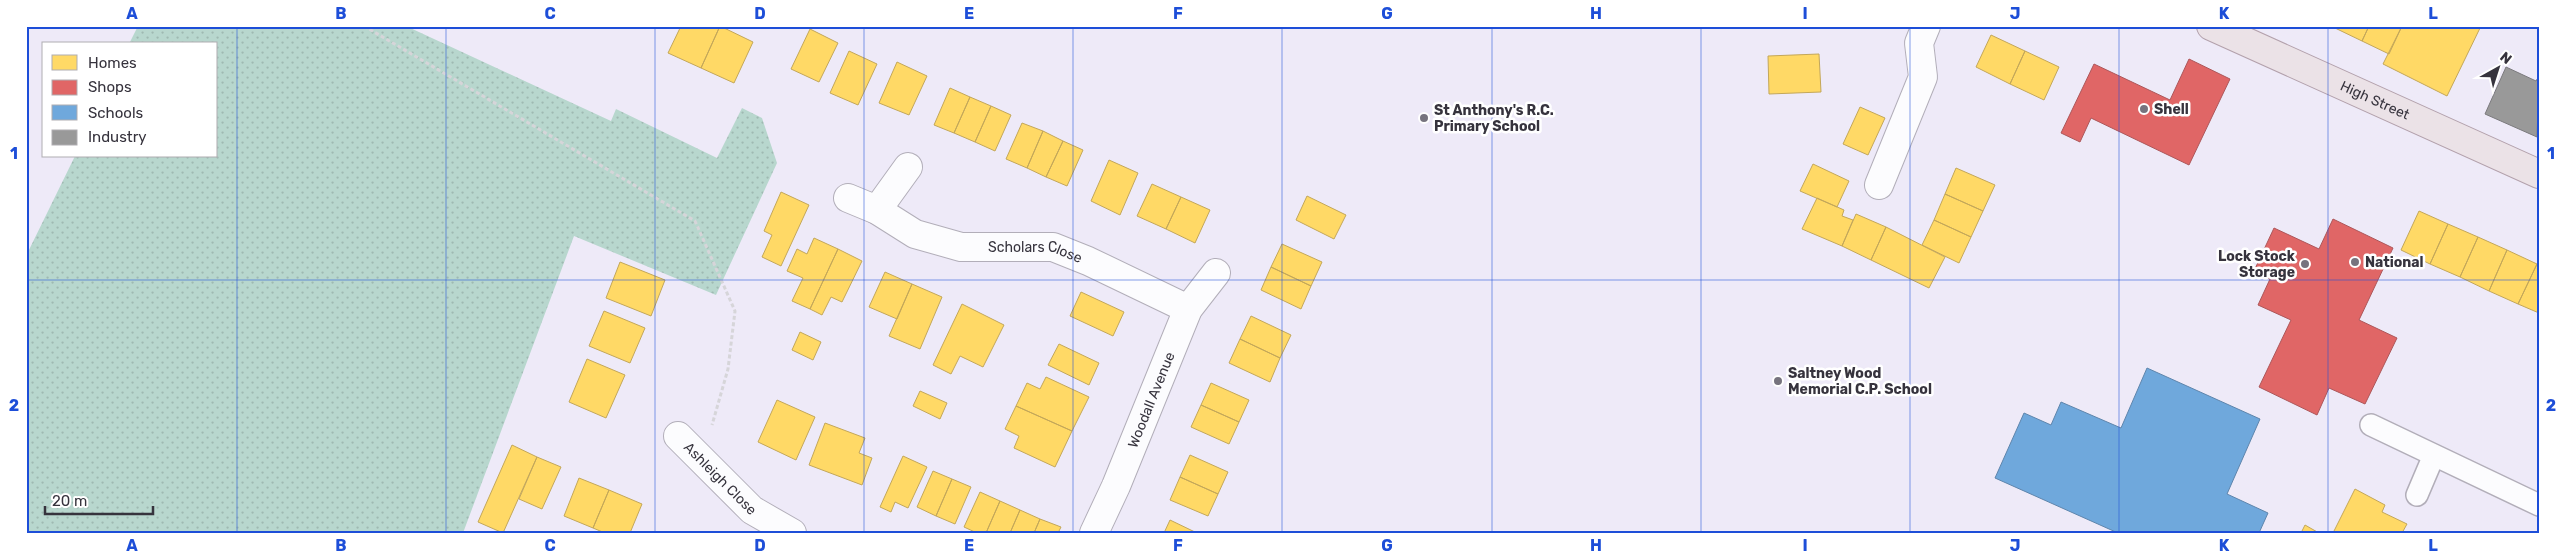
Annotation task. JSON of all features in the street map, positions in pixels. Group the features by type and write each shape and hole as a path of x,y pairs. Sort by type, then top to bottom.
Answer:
{"main road":[{"name":"High Street","path":"2211,26 2539,174"}],"street":[{"path":"1879,185 1924,76 1919,43 1926,26"},
{"path":"877,210 908,167"},
{"name":"Scholars Close","path":"848,198 877,210 915,234 961,247 1053,247 1088,261 1188,309"},
{"name":"Woodall Avenue","path":"1094,533 1116,486 1188,309 1216,273"},
{"name":"Ashleigh Close","path":"687,444 752,510 792,533"}],"lane":[{"path":"2371,426 2539,505"},
{"path":"2417,494 2434,455"}],"path":[{"path":"364,26 695,221 735,311 728,369 714,421 687,444"}],"green space":[{"path":"138,26 406,26 611,121 616,109 717,158 742,108 762,118 777,163 716,295 574,236 463,533 26,533 26,256 74,158 218,158 218,42 130,42"}],"building: Homes":[{"path":"681,26 720,26 701,68 668,53"},
{"path":"720,26 753,42 734,83 701,68"},
{"path":"2336,26 2369,26 2362,41 2335,28"},
{"path":"2369,26 2402,26 2389,54 2362,41"},
{"path":"2402,26 2481,26 2447,96 2383,64"},
{"path":"810,29 838,43 819,82 791,69"},
{"path":"1991,35 2025,51 2010,84 1976,67"},
{"path":"849,51 877,64 858,105 830,93"},
{"path":"2025,51 2059,67 2044,100 2010,84"},
{"path":"1819,54 1821,92 1769,94 1768,56"},
{"path":"897,62 927,76 909,115 879,103"},
{"path":"950,88 970,97 954,133 934,125"},
{"path":"970,97 991,106 975,142 954,133"},
{"path":"991,106 1011,115 995,151 975,142"},
{"path":"1860,107 1885,118 1868,155 1843,144"},
{"path":"1022,123 1043,131 1027,168 1006,159"},
{"path":"1043,131 1063,141 1046,177 1027,168"},
{"path":"1063,141 1083,150 1067,186 1046,177"},
{"path":"1109,160 1138,173 1120,215 1091,201"},
{"path":"1813,164 1849,181 1837,207 1800,191"},
{"path":"1956,168 1995,185 1983,211 1945,194"},
{"path":"1152,184 1181,197 1166,229 1137,216"},
{"path":"781,192 809,205 781,266 762,257 772,235 764,231"},
{"path":"1945,194 1983,211 1971,237 1934,220"},
{"path":"1307,196 1346,215 1334,239 1296,220"},
{"path":"1181,197 1210,210 1195,243 1166,229"},
{"path":"1817,198 1844,210 1842,216 1853,220 1842,246 1802,229"},
{"path":"2419,211 2448,224 2430,264 2401,250"},
{"path":"1856,214 1886,227 1871,260 1842,246"},
{"path":"1934,220 1971,237 1959,263 1922,245"},
{"path":"2448,224 2478,237 2460,277 2430,264"},
{"path":"1886,227 1945,257 1929,288 1871,260"},
{"path":"2478,237 2507,250 2489,291 2460,277"},
{"path":"814,238 838,249 810,309 792,301 803,278 787,271 797,249 807,254"},
{"path":"1282,244 1322,262 1311,286 1271,267"},
{"path":"838,249 862,261 842,302 831,297 822,315 810,309"},
{"path":"2507,250 2537,264 2518,304 2489,291"},
{"path":"620,262 665,280 651,316 606,298"},
{"path":"2537,264 2539,265 2539,313 2518,304"},
{"path":"1271,267 1311,286 1301,309 1261,290"},
{"path":"885,272 912,284 897,319 869,307"},
{"path":"912,284 942,297 920,349 889,336"},
{"path":"1081,292 1124,312 1113,336 1070,316"},
{"path":"962,304 1004,325 983,367 960,356 951,374 933,365"},
{"path":"604,311 645,328 630,363 589,346"},
{"path":"1251,316 1291,335 1280,358 1240,339"},
{"path":"800,332 821,342 813,360 792,350"},
{"path":"1240,339 1280,358 1270,382 1229,363"},
{"path":"1059,344 1099,363 1089,385 1048,365"},
{"path":"587,359 625,375 606,418 569,402"},
{"path":"1046,377 1089,397 1072,431 1016,406 1027,383 1040,389"},
{"path":"1211,383 1249,400 1239,422 1201,405"},
{"path":"920,391 947,403 940,419 913,406"},
{"path":"777,400 815,417 796,460 758,442"},
{"path":"1201,405 1239,422 1229,444 1191,427"},
{"path":"1016,406 1072,431 1055,467 1014,448 1019,436 1005,429"},
{"path":"825,423 865,438 859,453 872,458 862,485 809,465"},
{"path":"512,445 537,457 503,533 478,522"},
{"path":"1190,455 1228,472 1218,494 1180,477"},
{"path":"903,456 927,467 908,508 895,502 891,512 880,507"},
{"path":"537,457 561,467 542,509 519,499"},
{"path":"933,471 952,479 936,516 917,507"},
{"path":"1180,477 1218,494 1208,516 1170,500"},
{"path":"579,478 609,490 593,528 564,516"},
{"path":"952,479 971,487 955,524 936,516"},
{"path":"2355,489 2385,505 2382,512 2407,524 2402,533 2333,533"},
{"path":"609,490 642,504 630,533 605,533 593,528"},
{"path":"980,492 1000,501 986,533 977,533 964,527"},
{"path":"1000,501 1020,510 1010,533 986,533"},
{"path":"1020,510 1040,519 1034,533 1010,533"},
{"path":"1040,519 1061,527 1058,533 1034,533"},
{"path":"1170,520 1197,533 1164,533"},
{"path":"2305,525 2319,533 2301,533"}],"building: Shops":[{"name":"Shell","path":"2189,59 2230,79 2189,165 2091,118 2080,142 2061,133 2094,64 2170,100"},
{"path":"2333,219 2393,248 2359,320 2397,338 2365,404 2329,388 2317,415 2259,387 2291,320 2258,305 2270,279 2254,271 2274,228 2319,249"}],"building: Schools":[{"path":"2147,368 2260,419 2227,494 2268,513 2259,533 2118,533 1995,478 2024,413 2051,425 2061,402 2121,428"}],"building: Industry":[{"path":"2506,67 2536,81 2539,76 2537,137 2485,114"}],"place":[{"name":"Shell","path":"2144,109"},
{"name":"St Anthony's R.C. Primary School","path":"1424,118"},
{"name":"National","path":"2355,262"},
{"name":"Lock Stock Storage","path":"2305,264"},
{"name":"Saltney Wood Memorial C.P. School","path":"1778,381"}]}
